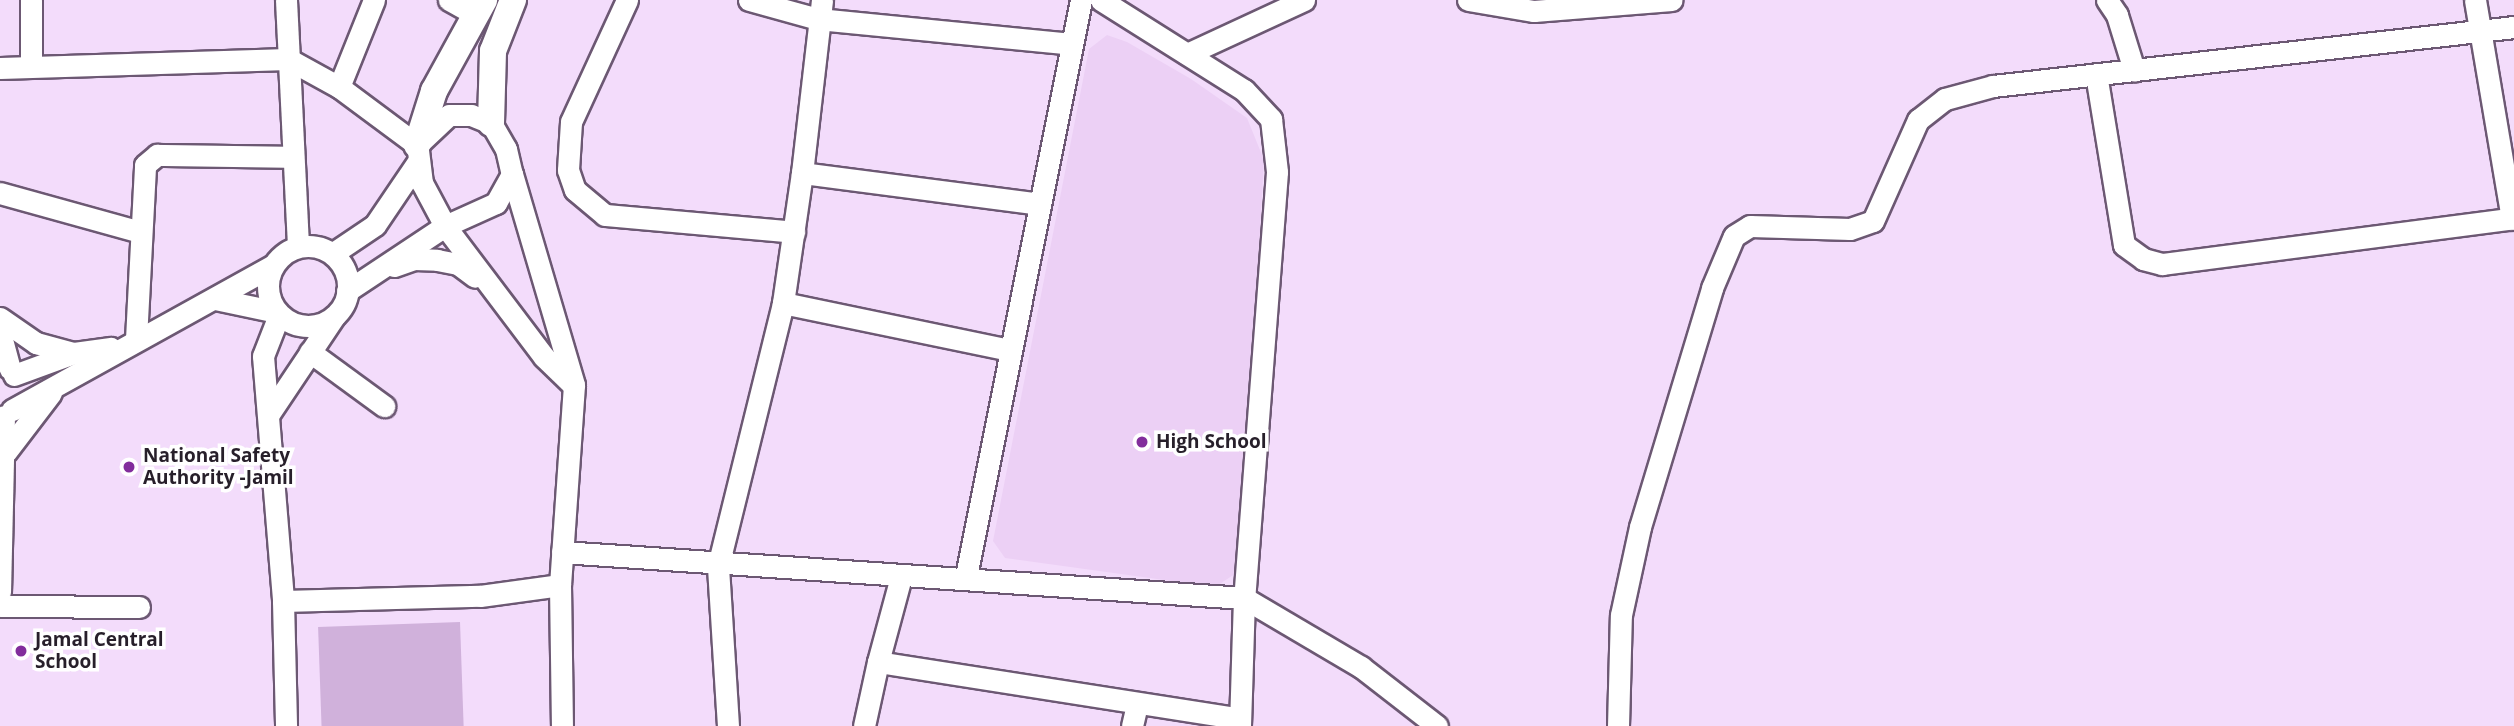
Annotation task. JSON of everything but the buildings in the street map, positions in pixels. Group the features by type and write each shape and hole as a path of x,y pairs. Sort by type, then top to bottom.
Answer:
{"main road":[{"path":"491,123 494,51 513,0"},
{"path":"417,154 434,91 479,7"}],"street":[{"path":"31,0 31,66"},
{"path":"286,0 298,246"},
{"path":"339,87 374,0"},
{"path":"449,0 479,7"},
{"path":"627,0 571,122 568,170 575,190 605,215 793,232"},
{"path":"749,0 1072,44"},
{"path":"966,576 1081,0"},
{"path":"878,662 1240,723 1244,598 1278,172 1271,119 1244,90 1101,0"},
{"path":"1187,54 1304,0"},
{"path":"1468,0 1534,11 1672,0"},
{"path":"2107,0 2117,15 2134,70"},
{"path":"2096,74 2124,245 2143,259 2162,264 2513,218 2475,0"},
{"path":"728,726 718,566 783,303 802,173 820,9"},
{"path":"1618,726 1621,615 1640,527 1712,288 1734,236 1750,226 1850,229 1873,221 1918,120 1945,99 1993,86 2514,27"},
{"path":"0,68 288,60 339,87 417,154 422,183 445,226 544,357 574,386"},
{"path":"332,254 375,225 417,154 449,115 471,115 491,123 506,149 574,386 560,585 562,726"},
{"path":"128,343 141,232 145,165 157,155 292,157"},
{"path":"802,173 1040,204"},
{"path":"270,414 348,291 445,226 496,203 512,174"},
{"path":"0,193 141,232"},
{"path":"5,415 128,343 215,299 272,266 298,246 310,245 332,254 345,270 348,291"},
{"path":"379,272 414,259 458,264 495,293"},
{"path":"272,266 267,290 278,313 263,356 270,414 283,601 286,726"},
{"path":"215,299 278,313 306,326 334,316"},
{"path":"783,303 1010,349"},
{"path":"0,318 36,344 74,353"},
{"path":"0,332 8,369 19,393 5,415 0,593"},
{"path":"8,369 128,343"},
{"path":"310,352 384,406"},
{"path":"6,452 58,385"},
{"path":"562,552 718,566 901,578 966,576 1244,598 1361,667 1437,726"},
{"path":"864,726 901,578"},
{"path":"283,601 480,596 560,585"},
{"path":"0,606 139,607"},
{"path":"1132,726 1138,704"}],"shaded area":[{"path":"1107,35 1127,42 1191,79 1247,118 1264,160 1241,570 1215,587 1005,558 993,541 1089,49"},
{"path":"460,622 464,726 322,726 318,627"}],"place":[{"name":"High School","path":"1142,442"},
{"name":"National Safety Authority -Jamil","path":"129,467"},
{"name":"Jamal Central School","path":"21,651"}]}
